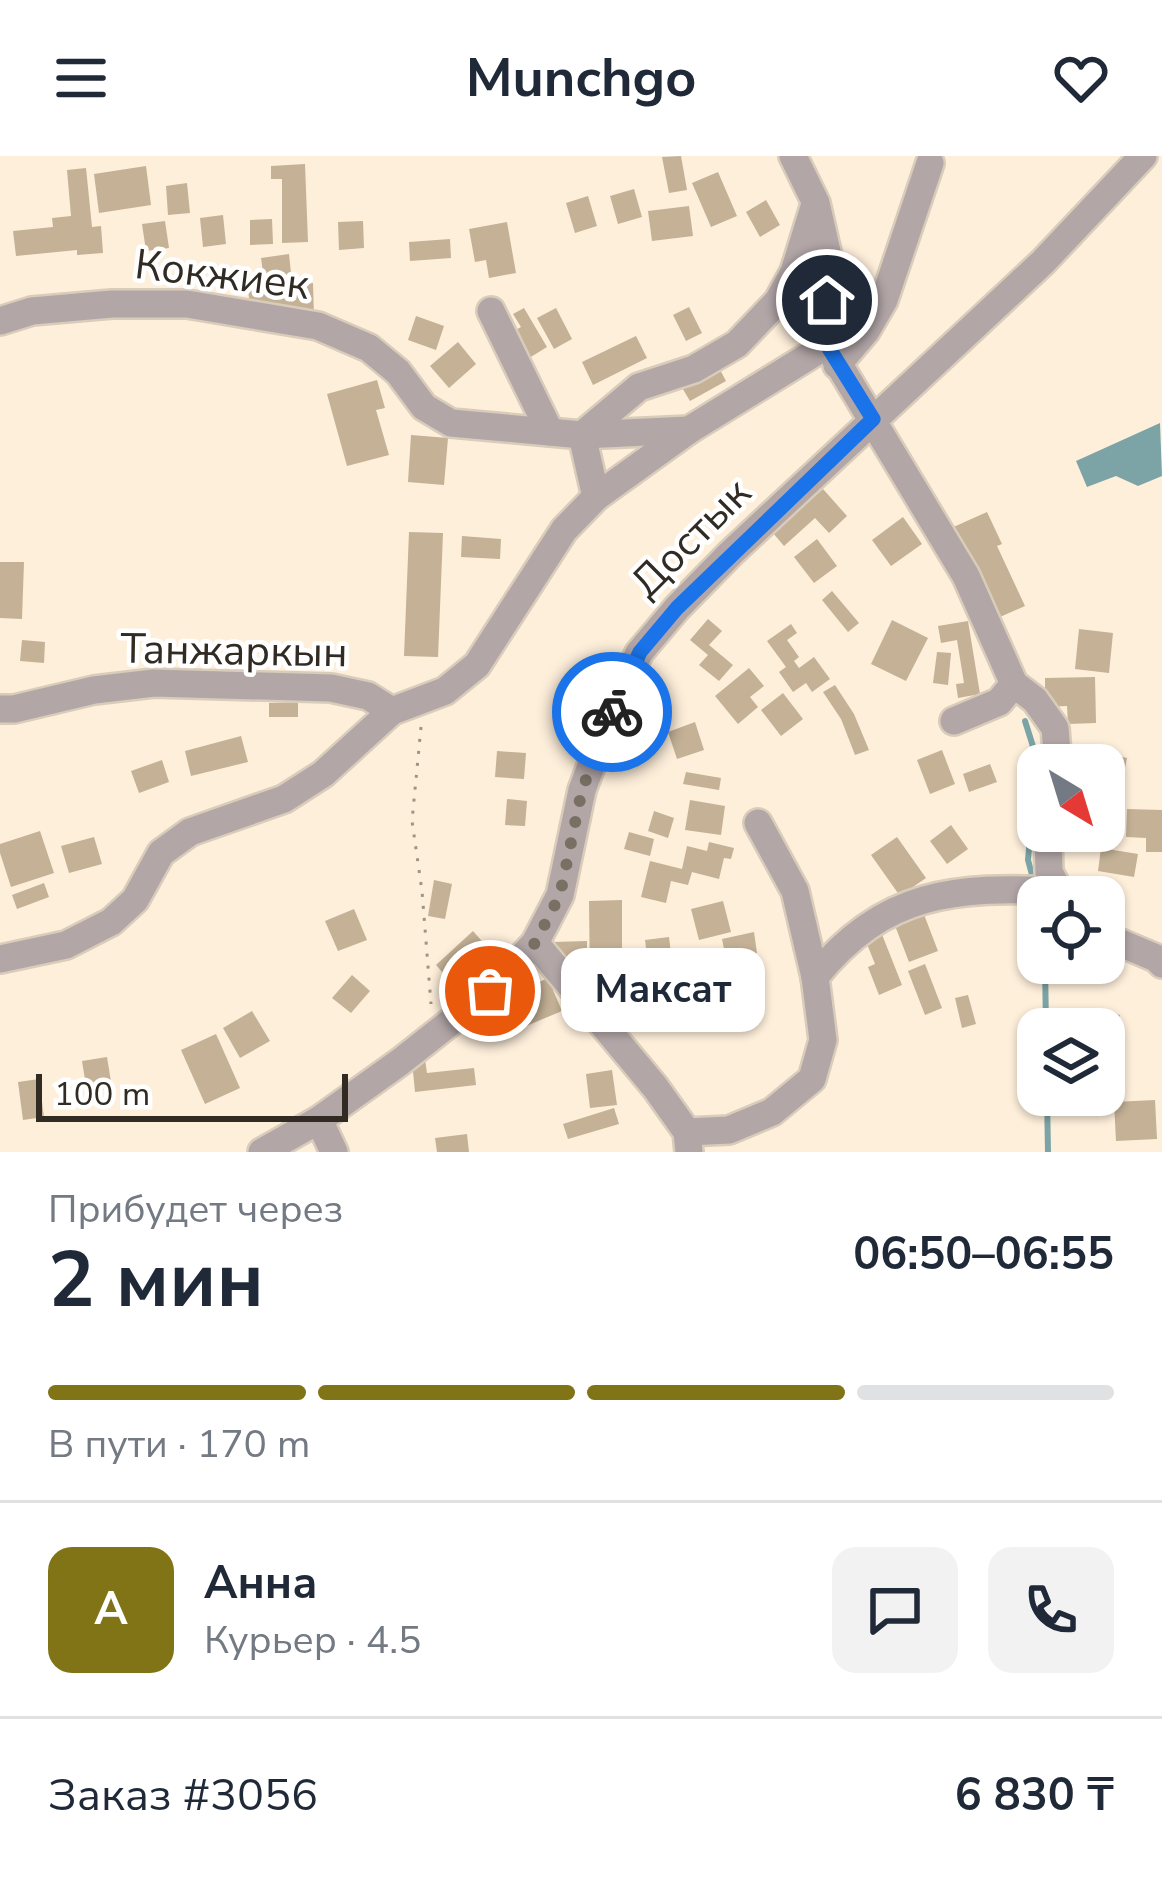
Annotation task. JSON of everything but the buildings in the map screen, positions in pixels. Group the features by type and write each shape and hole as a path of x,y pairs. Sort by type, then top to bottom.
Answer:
{"street":[{"path":"794,156 816,203 828,256 832,355 966,576 1014,684 1035,700 1055,728 1056,744"},
{"name":"Достык","path":"262,1152 319,1120 434,1036 490,991 535,943 560,895 582,790 640,652 731,553 1042,262 1143,156"},
{"path":"832,355 866,331 884,300 930,163"},
{"path":"596,497 582,435 638,387 694,369 737,344 786,287 816,203"},
{"name":"Кокжиек","path":"0,321 32,311 187,304 317,326 369,348 398,372 424,407 451,423 582,435 688,430"},
{"path":"491,311 550,432"},
{"name":"Танжаркын","path":"0,959 66,945 111,922 136,900 161,853 190,832 284,800 323,774 392,711 445,691 477,665 564,530 596,497 688,430 832,355"},
{"name":"Танжаркын","path":"0,709 154,683 331,688 368,696 392,711"},
{"path":"954,721 999,702 1014,684"},
{"path":"535,943 613,1034 688,1142 772,1112 812,1079 823,1040 815,977 795,891 758,823"},
{"path":"815,977 834,953 880,917 940,893 1017,889"},
{"path":"1125,945 1162,964"},
{"path":"319,1120 334,1152"}],"path":[{"path":"421,723 412,820 434,1036"}],"water":[{"path":"1160,423 1162,476 1138,486 1116,476 1087,487 1076,461"}],"waterway":[{"path":"1025,721 1037,759 1028,860 1032,876"},
{"path":"1045,984 1046,1008"},
{"path":"1047,1116 1048,1152"}],"way so far":[{"path":"490,991 535,943 560,895 582,790 612,712"}],"place":[{"name":"Максат","path":"490,991"}],"route":[{"path":"612,712 640,652 677,608 873,419 827,345 827,300"}]}
